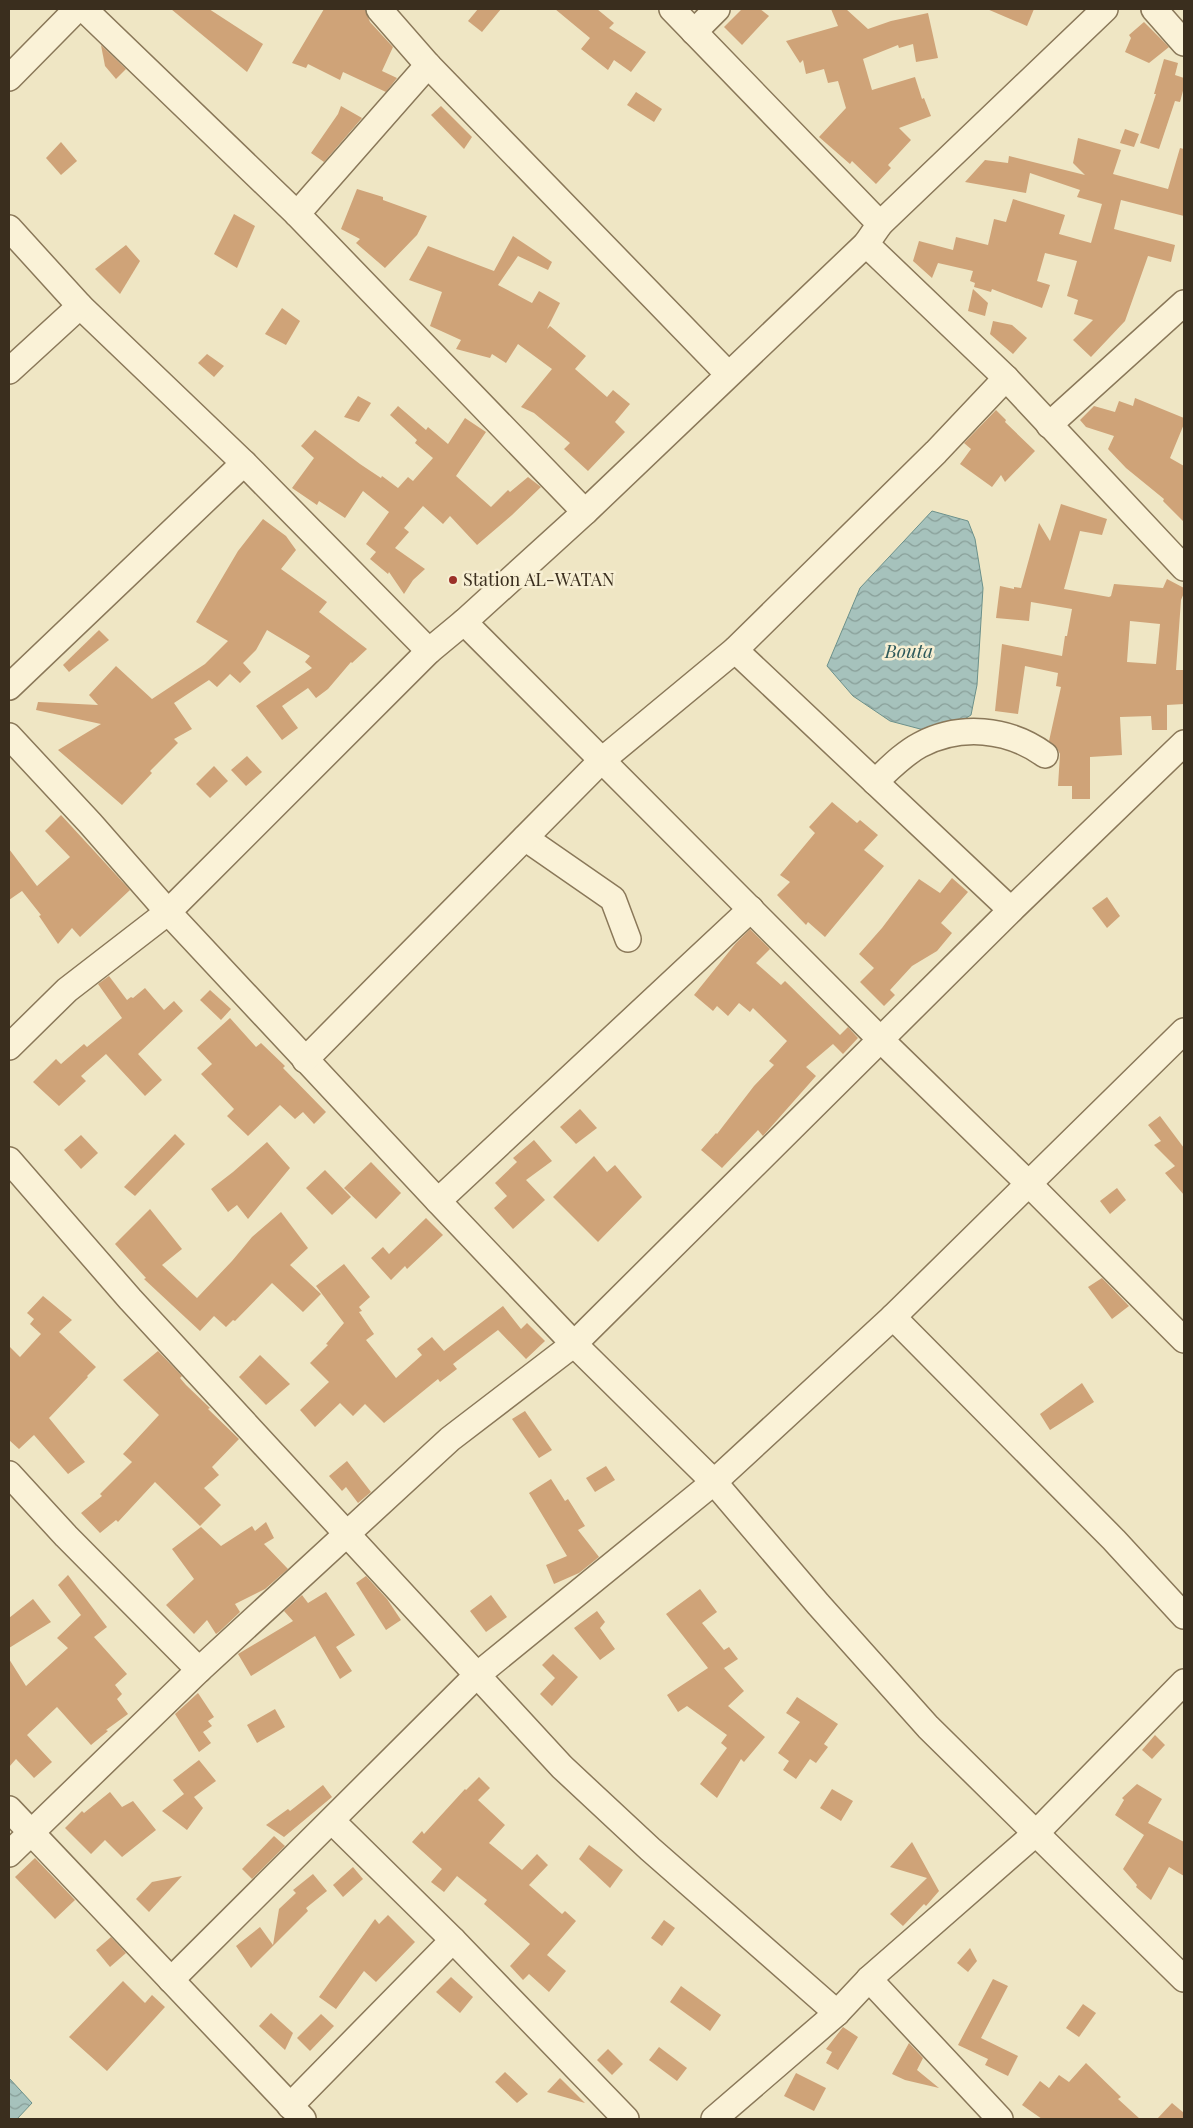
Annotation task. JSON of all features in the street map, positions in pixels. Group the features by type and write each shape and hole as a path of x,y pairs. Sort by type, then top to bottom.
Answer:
{"street":[{"path":"9,78 77,9"},
{"path":"84,9 297,214 585,512"},
{"path":"379,9 428,65 728,374"},
{"path":"672,9 873,234 1184,568"},
{"path":"694,32 717,9"},
{"path":"12,1038 67,990 168,912 429,651 464,622 585,512 1105,9"},
{"path":"1154,9 1184,43"},
{"path":"297,214 428,65"},
{"path":"9,228 80,306 244,463 429,651"},
{"path":"1049,425 1184,303"},
{"path":"9,371 80,306"},
{"path":"305,1060 601,761 735,650 936,452 1006,378"},
{"path":"9,687 244,463"},
{"path":"464,622 601,761 1184,1340"},
{"path":"735,650 1011,910"},
{"path":"875,782 919,746 939,737 960,732 1005,734 1026,742 1045,755"},
{"path":"9,736 90,823 168,912 438,1201 574,1344 714,1482 818,1604 928,1727 1184,1979"},
{"path":"9,1854 199,1670 450,1439 574,1344 1011,910 1184,742"},
{"path":"525,838 613,899 628,939"},
{"path":"438,1201 752,909"},
{"path":"171,1980 476,1676 714,1482 893,1317 1184,1031"},
{"path":"9,1160 130,1299 476,1676 575,1780 650,1849 837,2013"},
{"path":"893,1317 1114,1540 1184,1616"},
{"path":"9,1474 66,1536 199,1670"},
{"path":"728,2115 837,2013 869,1980 1036,1833 1184,1682"},
{"path":"9,1808 297,2113 453,1940"},
{"path":"332,1821 453,1940 626,2119"},
{"path":"869,1980 1000,2119"}],"water":[{"name":"Bouta","path":"932,511 968,521 975,539 983,588 977,685 971,715 949,729 924,730 890,721 853,696 827,666 860,588"},
{"path":"9,2078 32,2103 17,2119 9,2119"}],"building":[{"path":"171,9 209,9 263,44 247,72"},
{"path":"324,9 365,10 370,22 393,47 382,71 397,78 386,92 343,72 340,80 308,64 306,68 292,63"},
{"path":"478,9 501,9 482,32 468,21"},
{"path":"555,9 597,9 614,23 609,28 646,52 631,72 614,60 608,70 581,49 590,38"},
{"path":"742,9 760,9 769,16 742,45 724,27"},
{"path":"831,9 846,9 868,29 891,21 928,13 938,58 916,62 913,44 899,48 898,45 863,59 872,90 915,77 922,99 924,98 931,116 899,128 911,140 888,165 891,168 876,184 852,161 850,164 819,137 846,108 838,81 828,83 824,69 806,74 803,60 800,63 786,41 838,26"},
{"path":"987,9 1034,9 1027,26"},
{"path":"1144,22 1169,47 1149,63 1125,52 1131,38 1129,35"},
{"path":"101,45 126,69 116,79 105,66"},
{"path":"1164,59 1178,63 1175,75 1184,78 1184,87 1180,102 1175,101 1159,149 1140,143 1156,94 1154,94"},
{"path":"636,92 662,109 654,122 627,105"},
{"path":"341,106 362,118 324,162 311,153 338,114"},
{"path":"441,106 472,137 464,149 431,115"},
{"path":"1125,129 1139,134 1134,147 1120,143"},
{"path":"1078,138 1121,150 1113,174 1168,189 1180,148 1184,149 1184,216 1121,200 1114,229 1175,245 1171,262 1148,256 1125,321 1091,357 1073,340 1093,320 1074,314 1078,300 1067,296 1077,261 1045,253 1037,281 1050,285 1042,308 992,289 991,292 974,287 975,283 970,281 973,271 938,263 932,278 913,261 919,241 953,250 956,237 988,245 994,219 1006,222 1013,199 1065,215 1059,234 1091,243 1102,204 1077,197 1080,190 1030,173 1026,193 965,182 985,160 1008,163 1009,156 1085,175 1073,163"},
{"path":"61,142 77,161 61,175 46,158"},
{"path":"357,189 383,197 383,200 427,216 417,235 385,268 356,243 360,239 341,229"},
{"path":"234,214 255,226 237,268 214,254"},
{"path":"513,236 552,262 548,270 518,256 498,285 532,303 539,291 560,303 547,329 550,326 586,356 575,369 607,397 613,390 630,404 615,422 625,432 588,471 564,449 570,443 534,413 521,407 552,369 518,344 506,363 492,354 490,358 456,349 461,340 430,326 442,292 409,280 428,246 494,271"},
{"path":"126,245 140,261 120,294 95,269"},
{"path":"973,289 988,303 985,316 968,311"},
{"path":"282,308 300,321 286,345 265,334"},
{"path":"993,321 1012,325 1027,338 1013,354 990,334"},
{"path":"207,354 224,366 214,377 198,363"},
{"path":"358,396 371,403 359,422 344,417"},
{"path":"1135,398 1184,418 1184,424 1170,458 1184,466 1184,522 1163,501 1164,499 1126,468 1108,449 1114,436 1086,427 1080,420 1094,406 1115,412 1119,401 1133,406"},
{"path":"398,406 426,430 428,427 448,444 465,418 486,432 456,476 491,507 508,490 510,492 528,477 541,487 477,545 450,516 443,524 423,506 404,528 409,532 395,548 425,569 413,580 404,594 389,572 388,574 370,559 376,552 366,544 389,512 363,491 345,518 319,501 317,505 292,488 314,458 301,446 315,430 360,464 381,478 382,476 398,488 408,477 413,481 433,458 415,443 417,440 390,415"},
{"path":"996,410 1006,420 1005,422 1035,451 1005,482 1001,475 992,487 960,464 971,449 964,443"},
{"path":"1061,504 1107,519 1102,535 1080,531 1064,589 1109,597 1111,596 1114,584 1163,588 1167,579 1184,588 1181,600 1176,670 1184,670 1184,704 1167,705 1167,730 1152,730 1151,716 1120,717 1122,755 1090,757 1090,799 1072,799 1072,786 1058,786 1060,754 1057,748 1049,741 1061,687 1056,686 1058,673 1025,666 1018,714 995,711 1002,644 1062,656 1072,609 1031,602 1029,621 996,618 1000,586 1014,589 1014,587 1021,588 1039,523 1050,541","holes":["1130,621 1160,624 1156,664 1127,662"]},
{"path":"263,519 286,536 296,550 281,569 327,602 319,612 367,649 351,662 328,689 316,698 308,688 282,706 298,728 282,740 256,706 312,668 305,662 310,656 267,630 256,650 243,663 251,672 240,683 230,674 217,687 209,680 174,703 192,729 174,739 178,743 150,771 152,773 122,805 58,750 101,724 36,710 38,702 98,705 89,695 116,666 152,699 205,664 228,641 196,622 238,551"},
{"path":"99,630 109,640 69,672 63,665"},
{"path":"247,756 262,772 246,786 231,770"},
{"path":"214,766 228,781 210,798 196,784"},
{"path":"832,802 857,823 860,820 878,835 864,850 884,866 825,937 808,922 806,925 777,895 790,882 780,875 815,833 809,827"},
{"path":"61,815 130,890 80,937 72,928 58,944 39,916 41,915 22,891 9,900 9,849 37,886 70,857 45,831"},
{"path":"952,878 968,892 941,923 952,933 937,951 912,966 890,990 895,995 884,1006 860,982 874,968 859,954 882,928 919,879 940,893"},
{"path":"1107,897 1120,916 1107,928 1092,908"},
{"path":"750,929 770,949 756,963 781,985 785,981 840,1035 848,1027 858,1038 843,1054 833,1044 806,1067 816,1076 763,1136 758,1130 722,1168 701,1150 717,1134 754,1086 774,1065 769,1061 787,1041 753,1008 750,1012 739,1003 728,1016 717,1006 713,1011 694,995 736,943"},
{"path":"109,976 127,1000 131,997 133,998 145,988 164,1010 174,1001 183,1011 138,1054 162,1080 145,1096 106,1054 81,1076 86,1081 59,1106 33,1082 56,1059 61,1064 84,1044 87,1047 122,1018 98,984"},
{"path":"210,990 231,1009 221,1020 200,1000"},
{"path":"230,1018 256,1047 261,1043 285,1066 283,1068 326,1112 314,1124 303,1112 295,1119 280,1105 248,1136 227,1116 234,1109 201,1074 212,1064 197,1048"},
{"path":"580,1109 597,1128 576,1144 560,1127"},
{"path":"1160,1116 1184,1148 1184,1195 1165,1173 1175,1166 1154,1145 1161,1141 1148,1125"},
{"path":"175,1134 185,1144 135,1196 124,1187"},
{"path":"81,1135 98,1153 81,1169 64,1150"},
{"path":"534,1140 552,1161 526,1180 545,1200 513,1229 494,1208 507,1196 495,1183 517,1162 513,1158"},
{"path":"267,1142 290,1168 248,1219 237,1205 228,1212 211,1189"},
{"path":"594,1156 607,1172 615,1165 642,1197 598,1242 553,1197"},
{"path":"371,1162 401,1193 376,1219 344,1188"},
{"path":"325,1170 351,1197 332,1215 306,1188"},
{"path":"1117,1188 1126,1200 1110,1214 1100,1201"},
{"path":"150,1209 182,1249 162,1265 197,1298 252,1237 281,1212 308,1248 290,1265 321,1294 303,1312 272,1283 235,1321 233,1320 226,1327 214,1316 200,1331 144,1279 146,1278 115,1244"},
{"path":"426,1218 443,1235 407,1269 405,1266 391,1280 371,1258 383,1247 389,1254"},
{"path":"344,1264 370,1297 359,1307 362,1311 359,1312 374,1334 366,1340 396,1378 422,1355 417,1349 432,1337 444,1351 503,1306 521,1329 527,1323 545,1341 526,1359 498,1330 453,1364 457,1369 440,1382 438,1379 384,1423 365,1404 353,1416 340,1403 315,1427 300,1410 329,1382 310,1363 328,1345 326,1344 344,1323 316,1286"},
{"path":"1102,1278 1129,1306 1112,1319 1088,1287"},
{"path":"43,1296 72,1320 59,1332 96,1367 49,1418 85,1462 68,1474 34,1435 19,1449 9,1440 9,1346 20,1357 41,1334 30,1324 34,1319 27,1313"},
{"path":"158,1351 182,1376 180,1378 186,1385 210,1408 208,1409 239,1439 212,1467 219,1475 204,1488 221,1505 200,1526 155,1482 118,1522 116,1520 100,1533 81,1513 102,1496 100,1494 132,1462 123,1454 159,1415 123,1380"},
{"path":"260,1355 290,1384 266,1405 239,1377"},
{"path":"1082,1383 1094,1402 1050,1430 1040,1414"},
{"path":"525,1411 552,1450 539,1458 512,1419"},
{"path":"347,1461 371,1492 358,1503 346,1487 342,1491 329,1476"},
{"path":"606,1466 615,1480 595,1492 586,1478"},
{"path":"551,1479 565,1501 568,1499 585,1526 578,1530 599,1557 579,1573 554,1584 546,1565 567,1556 529,1493"},
{"path":"266,1522 274,1538 264,1544 288,1569 265,1589 235,1604 240,1612 216,1634 207,1620 194,1634 166,1605 194,1579 172,1549 201,1527 221,1546 252,1526 255,1531"},
{"path":"68,1575 107,1627 94,1637 127,1674 115,1685 122,1694 117,1699 128,1714 106,1730 108,1731 91,1745 57,1707 27,1735 52,1762 34,1778 16,1759 9,1767 9,1659 26,1686 68,1648 57,1638 81,1615 58,1585"},
{"path":"366,1576 387,1599 401,1620 386,1630 356,1583"},
{"path":"700,1589 717,1612 702,1623 724,1650 729,1647 738,1659 724,1668 744,1691 728,1706 765,1737 744,1762 741,1759 717,1798 700,1784 727,1748 721,1743 727,1735 687,1706 678,1712 667,1695 708,1668 666,1614"},
{"path":"326,1592 355,1635 336,1647 352,1671 340,1679 315,1636 251,1676 238,1654 293,1621 284,1611 302,1595 308,1603"},
{"path":"491,1595 507,1617 486,1632 470,1611"},
{"path":"33,1599 51,1622 9,1648 9,1618"},
{"path":"597,1611 605,1622 600,1628 615,1649 600,1660 574,1628"},
{"path":"553,1654 578,1677 552,1706 540,1694 555,1678 542,1665"},
{"path":"198,1693 214,1717 208,1721 212,1726 203,1732 211,1743 199,1752 175,1714"},
{"path":"797,1697 838,1724 824,1744 828,1747 816,1763 810,1759 796,1779 783,1770 789,1761 778,1753 800,1722 786,1713"},
{"path":"275,1709 285,1727 257,1743 247,1725"},
{"path":"1155,1735 1165,1745 1152,1759 1142,1750"},
{"path":"199,1760 216,1781 194,1797 203,1808 187,1830 162,1811 184,1794 173,1780"},
{"path":"479,1777 490,1788 478,1800 505,1825 489,1843 522,1870 537,1854 548,1865 529,1885 562,1914 565,1911 576,1921 547,1955 566,1971 549,1992 529,1974 523,1980 510,1966 530,1944 484,1904 487,1900 457,1876 444,1892 431,1882 442,1869 412,1842 422,1831 424,1834 465,1789"},
{"path":"1137,1784 1162,1799 1148,1823 1184,1842 1184,1876 1169,1867 1151,1900 1136,1887 1137,1885 1123,1869 1144,1835 1115,1815 1124,1800 1122,1798"},
{"path":"323,1785 332,1797 284,1837 266,1825 288,1809 290,1811"},
{"path":"832,1789 853,1801 841,1821 820,1808"},
{"path":"110,1792 122,1807 133,1801 156,1830 122,1857 105,1840 91,1854 65,1828 82,1811 84,1813"},
{"path":"274,1836 285,1846 252,1879 242,1869"},
{"path":"912,1842 939,1891 926,1906 924,1904 903,1926 890,1914 927,1878 890,1867"},
{"path":"589,1845 623,1870 610,1888 579,1859"},
{"path":"35,1858 75,1900 55,1919 15,1877"},
{"path":"353,1867 363,1879 343,1897 333,1885"},
{"path":"313,1874 327,1891 306,1908 308,1911 251,1968 236,1946 260,1927 273,1945 279,1909 296,1893 293,1890"},
{"path":"182,1876 149,1912 136,1899 152,1882"},
{"path":"388,1915 415,1942 376,1982 364,1971 336,2009 319,1997 375,1919 379,1924"},
{"path":"664,1920 675,1928 662,1946 651,1938"},
{"path":"111,1937 126,1953 110,1967 96,1950"},
{"path":"970,1948 977,1961 968,1972 957,1963"},
{"path":"451,1977 473,1997 460,2013 436,1992"},
{"path":"993,1979 1008,1986 981,2038 1018,2056 1008,2076 985,2065 988,2059 958,2045"},
{"path":"123,1981 145,2003 152,1995 165,2007 107,2071 69,2037"},
{"path":"681,1986 721,2015 710,2031 670,2002"},
{"path":"1083,2004 1096,2013 1079,2037 1066,2028"},
{"path":"271,2013 293,2033 285,2050 259,2026"},
{"path":"321,2014 334,2026 310,2051 297,2038"},
{"path":"843,2027 858,2037 838,2070 826,2063 832,2052 826,2049"},
{"path":"909,2043 923,2058 917,2070 939,2088 905,2080 892,2074"},
{"path":"659,2047 687,2068 677,2081 649,2060"},
{"path":"608,2049 623,2064 612,2075 597,2060"},
{"path":"1086,2063 1121,2097 1118,2099 1140,2119 1042,2119 1022,2105 1040,2081 1049,2088 1059,2075 1069,2082"},
{"path":"505,2072 528,2094 517,2103 495,2082"},
{"path":"796,2073 826,2088 814,2111 784,2096"},
{"path":"560,2078 585,2103 547,2092"},
{"path":"1172,2103 1184,2113 1184,2119 1157,2119"}],"place":[{"name":"Station AL-WATAN","path":"453,580"}]}
